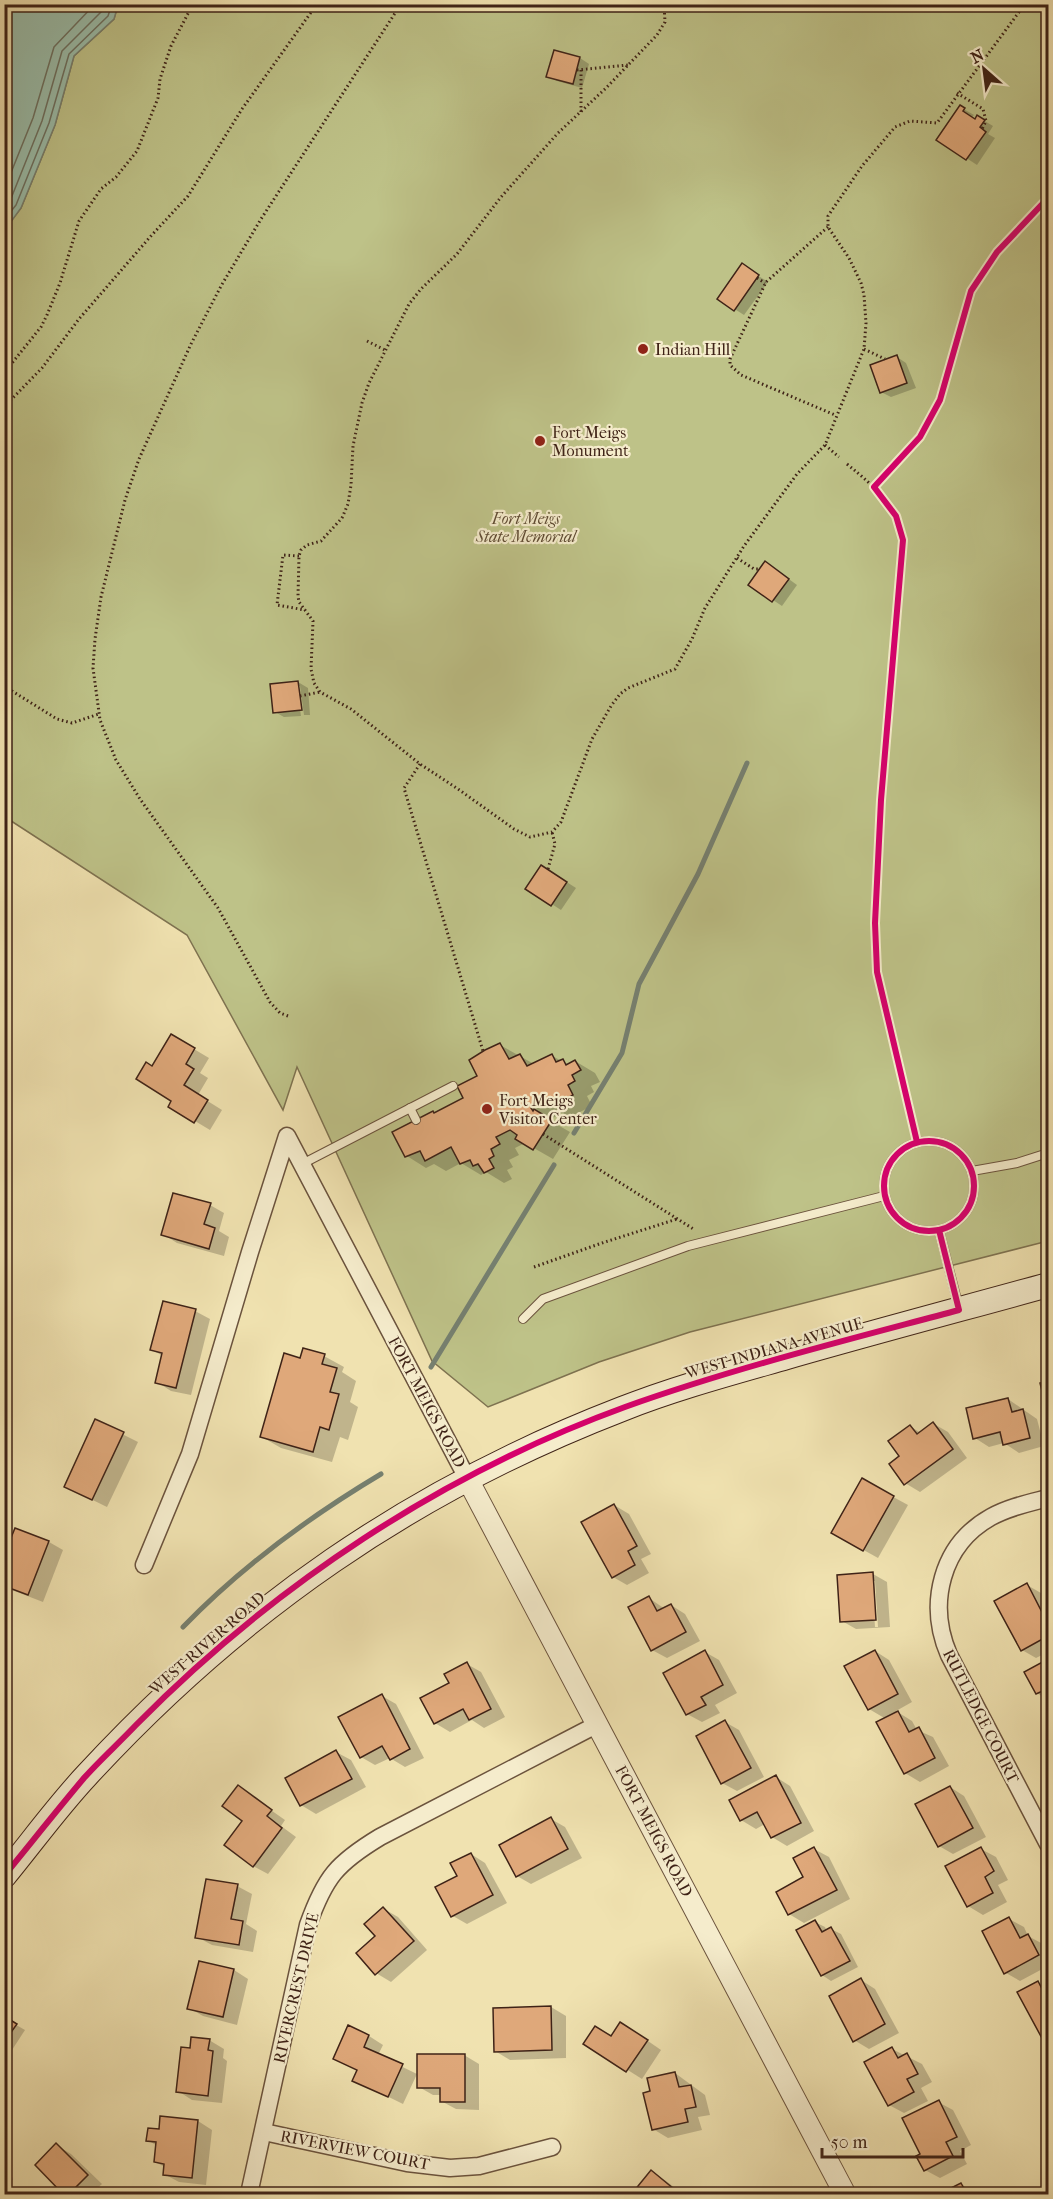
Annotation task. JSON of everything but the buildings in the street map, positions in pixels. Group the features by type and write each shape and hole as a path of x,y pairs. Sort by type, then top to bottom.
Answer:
{"main road":[{"name":"WEST INDIANA AVENUE","path":"467,1478 537,1444 624,1408 728,1374 1048,1285"},
{"name":"WEST RIVER ROAD","path":"4,1876 85,1776 216,1649 331,1560 467,1478"}],"street":[{"name":"FORT MEIGS ROAD","path":"144,1565 190,1454 250,1252 288,1136 845,2194"},
{"name":"RUTLEDGE COURT","path":"1048,1498 1003,1511 984,1521 967,1535 944,1571 939,1592 938,1614 939,1628 949,1655 1048,1844"},
{"name":"RIVERCREST DRIVE","path":"249,2194 308,1925 318,1897 333,1872 355,1852 380,1837 598,1724"},
{"name":"RIVERVIEW COURT","path":"264,2132 407,2163 450,2168 479,2166 552,2147"}],"lane":[{"path":"302,1164 453,1086"},
{"path":"410,1108 416,1120"},
{"path":"930,1140 956,1149 966,1159 972,1171 975,1186 972,1200 965,1213 955,1223 939,1230 927,1231 912,1228 900,1221 890,1210 884,1196 883,1182 886,1169 899,1152 916,1142 930,1140"},
{"path":"972,1171 1017,1163 1048,1153"},
{"path":"523,1319 543,1299 688,1246 884,1196"},
{"path":"939,1230 959,1310"}],"path":[{"path":"4,373 41,327 47,315 60,283 78,221 101,189 116,177 137,151 158,98 161,73 171,46 193,4"},
{"path":"4,407 42,368 78,319 188,196 242,109 317,4"},
{"path":"288,1016 280,1013 270,1002 218,908 125,775 106,738 99,714 93,668 94,639 100,597 125,500 139,459 191,344 221,286 301,155 400,4"},
{"path":"666,6 661,29 630,65 558,133 520,175 457,254 409,304 369,383 356,425 351,485 348,504 342,518 321,541 307,545 301,550 299,556 298,596 299,602 313,621 311,676 320,692 351,709 420,764 530,837 552,832 566,813 584,759 600,721 620,694 628,688 675,669 692,639 705,608 737,558 797,474 825,445 864,349 866,309 861,283 849,258 828,227 828,216 846,186 895,128 901,123 910,121 937,123 1025,4"},
{"path":"581,112 579,70 630,65"},
{"path":"957,93 983,109 986,121 982,129"},
{"path":"874,487 920,437 940,400 971,291 997,252 1048,198"},
{"path":"828,227 765,283 730,359 730,365 741,375 836,415"},
{"path":"757,278 765,283"},
{"path":"367,341 385,350"},
{"path":"864,349 885,359"},
{"path":"825,445 839,457"},
{"path":"847,464 885,499 896,516 903,540 881,800 875,923 877,972 916,1142"},
{"path":"299,556 283,555 277,605 307,611"},
{"path":"737,558 754,569 760,568"},
{"path":"4,686 67,723 99,714"},
{"path":"300,696 320,692"},
{"path":"420,764 404,788 483,1051"},
{"path":"548,869 555,844 552,832"},
{"path":"543,1134 712,1240"},
{"path":"534,1267 678,1219"}],"green space":[{"name":"Fort Meigs State Memorial","path":"118,5 1048,5 1048,1241 690,1332 599,1362 488,1407 432,1361 297,1067 283,1110 187,935 5,817 4,230 21,208 55,125 74,56 114,19"}],"water":[{"path":"5,4 118,5 114,19 74,56 55,125 21,208 5,230"}],"waterway":[{"path":"574,1133 622,1053 639,984 698,874 747,763"},
{"path":"431,1367 554,1165"},
{"path":"183,1627 228,1584 277,1544 302,1525 381,1474"}],"cycle path":[{"path":"917,1142 877,972 875,923 881,800 903,540 896,516 874,487 920,437 940,400 971,291 997,252 1048,198"},
{"path":"929,1141 946,1144 961,1154 971,1169 974,1186 971,1203 961,1218 946,1228 929,1231 912,1228 897,1218 887,1203 884,1186 887,1169 897,1154 912,1144 929,1141"},
{"path":"4,1876 90,1771 189,1674 244,1626 302,1581 363,1539 426,1500 490,1465 557,1434 625,1407 749,1367 959,1310 939,1230"}],"place":[{"name":"Indian Hill","path":"643,349"},
{"name":"Fort Meigs Monument","path":"540,441"},
{"name":"Fort Meigs Visitor Center","path":"487,1109"}]}
